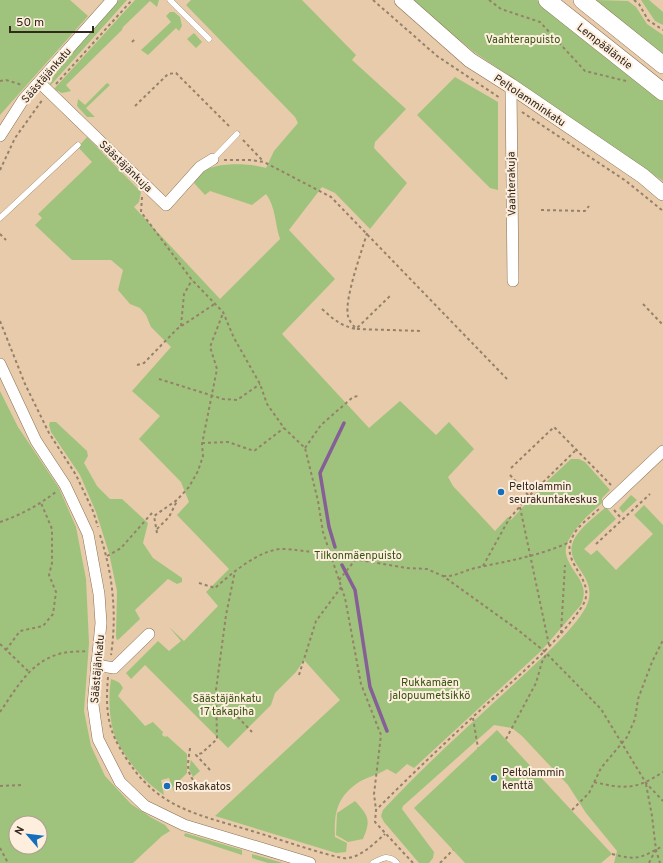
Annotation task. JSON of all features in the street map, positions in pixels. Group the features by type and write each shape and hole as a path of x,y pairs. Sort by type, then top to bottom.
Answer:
{"main road":[{"name":"Lempääläntie","path":"547,0 663,92"},
{"name":"Lempääläntie","path":"582,0 663,65"}],"street":[{"name":"Säästäjänkatu","path":"0,136 11,117 36,86 112,0"},
{"name":"Peltolamminkatu","path":"402,0 470,60 511,86 643,176 663,193"},
{"name":"Säästäjänkuja","path":"36,86 49,91 166,205 200,168 213,159"},
{"name":"Vaahterakuja","path":"511,86 512,281"},
{"name":"Säästäjänkatu","path":"0,364 36,441 65,485 88,534 100,594 101,623 93,705 98,739 120,782 135,797 155,812 184,825 310,863"},
{"path":"611,506 663,451"},
{"path":"96,665 114,668 149,634"}],"lane":[{"path":"170,0 209,40"},
{"path":"213,159 237,134"},
{"path":"0,218 78,145"},
{"path":"373,863 387,857 392,858 397,863"}],"path":[{"path":"0,170 15,138 30,115 49,91 132,0"},
{"path":"489,0 501,9 540,22 585,71 628,81"},
{"path":"634,0 639,4 648,20 663,30"},
{"path":"132,42 135,39"},
{"path":"135,106 168,74 176,73 264,162 331,197 507,379"},
{"path":"0,81 36,86"},
{"path":"213,159 264,162"},
{"path":"146,186 141,201 141,212 192,280 216,303 223,312 234,338 260,384 268,404 284,428 305,448 318,501 323,532 342,586 361,684 381,735 374,794 376,810 375,822 413,863"},
{"path":"540,210 585,211 589,206"},
{"path":"356,329 348,317 348,304 367,233"},
{"path":"0,234 6,240"},
{"path":"180,326 184,294 192,280"},
{"path":"356,329 390,296"},
{"path":"137,365 144,363 180,326 216,303"},
{"path":"643,304 663,325"},
{"path":"322,308 336,322 345,327 356,329 422,331"},
{"path":"157,533 154,516 177,500 189,487 198,471 217,370 210,347 223,312"},
{"path":"159,379 223,399 237,400 260,384"},
{"path":"305,448 321,425 353,397 358,396"},
{"path":"511,468 554,427 614,488"},
{"path":"202,444 228,442 254,451 284,428"},
{"path":"483,567 509,519 529,496 576,450"},
{"path":"510,475 529,496"},
{"path":"0,522 18,516 41,503 65,485"},
{"path":"596,544 650,494"},
{"path":"157,529 169,517 177,500"},
{"path":"6,650 20,631 43,626 53,614 56,592 49,575 52,563 52,529 41,503"},
{"path":"376,810 423,763 544,651 583,607 587,597 587,588 569,554 568,548 573,535 580,527 611,506 622,519"},
{"path":"520,507 549,645"},
{"path":"107,556 121,548 152,513"},
{"path":"443,576 453,577 461,572 530,557 570,542"},
{"path":"199,583 215,588 235,571 268,551 286,549 303,552 317,552 329,550"},
{"path":"330,555 406,568 427,569 443,576 544,651 601,709 646,783 663,801"},
{"path":"339,580 356,559"},
{"path":"560,634 565,565"},
{"path":"210,770 196,755 202,753 217,739 216,690 225,622 235,571"},
{"path":"299,675 316,621 342,586"},
{"path":"572,810 589,792 601,768 627,737 635,719 638,699 652,662 663,640"},
{"path":"0,644 29,672"},
{"path":"0,712 29,672 38,664 59,654 98,650 112,645"},
{"path":"506,739 536,683 542,662 547,654"},
{"path":"216,708 235,714 252,732"},
{"path":"473,717 478,748"},
{"path":"190,748 188,769 189,775 196,784"},
{"path":"594,782 620,788 646,783 663,772"},
{"path":"646,783 656,850 660,863"},
{"path":"0,786 23,785"},
{"path":"612,854 630,859 642,857 663,846"},
{"path":"0,848 8,863"},
{"path":"440,863 453,850"},
{"path":"649,863 656,850"}],"green space":[{"path":"0,0 70,0 88,16 0,115"},
{"path":"119,0 127,0 50,86 52,79 69,56"},
{"path":"135,0 159,0 157,7 150,1 66,85 71,91 62,93 54,89"},
{"name":"Tilkonmäenpuisto","path":"191,0 302,0 356,55 352,60 406,109 375,142 374,148 407,183 370,229 335,193 322,187 289,230 335,279 282,334 369,428 400,401 436,435 449,422 474,449 448,477 453,486 495,531 508,517 511,520 540,488 571,459 579,459 585,462 610,490 602,498 602,503 578,526 566,547 568,561 579,578 584,590 581,605 541,651 414,768 407,764 396,774 387,769 359,782 346,793 341,799 336,813 335,837 347,843 346,852 336,853 215,816 340,700 304,660 296,672 275,693 271,705 228,748 145,665 131,679 126,673 158,641 169,651 181,641 169,627 184,641 218,606 206,592 229,569 177,515 189,502 181,482 139,439 160,416 132,391 171,347 151,327 146,315 140,308 130,304 118,290 123,270 111,260 72,260 35,225 42,218 38,214 92,162 78,147 87,137 141,192 139,202 134,207 220,299 280,239 274,210 266,194 252,205 210,191 205,195 194,183 204,171 217,166 243,164 266,168 274,151 298,123 295,117 186,5"},
{"name":"Vaahterapuisto","path":"411,0 537,0 663,100 663,181 474,52"},
{"path":"596,0 628,1 636,7 647,24 663,35 663,57"},
{"path":"641,0 649,0 663,12 663,25 655,21"},
{"path":"170,12 174,12 180,17 182,26 179,31 176,28 148,55 141,50 171,22 166,16"},
{"path":"194,33 202,42 196,48 187,39"},
{"path":"455,77 498,102 498,190 490,188 417,115"},
{"path":"107,83 110,85 86,108 95,117 87,117 77,106 78,99 85,105"},
{"path":"0,391 18,427 59,488 76,527 86,579 89,643 84,711 91,746 105,776 131,804 165,825 170,831 162,836 133,863 0,863"},
{"path":"50,422 56,422 87,451 88,456 84,463 97,486 110,499 122,499 148,523 143,543 153,558 182,578 182,582 177,584 168,579 135,610 140,619 117,640 117,591 109,553 96,512 80,475 51,432 49,425"},
{"path":"631,495 637,500 623,513 619,508"},
{"path":"644,505 663,525 663,863 614,863 617,851 586,813 568,785 522,736 512,728 494,725 403,806 402,809 434,852 433,858 429,863 419,863 384,822 381,816 383,810 447,746 553,647 580,616 586,607 589,597 589,588 572,553 572,545 577,534 591,519 606,507 616,519 584,549 591,555 597,550 616,570 653,534 634,515"},
{"path":"111,679 121,684 123,688 118,696 145,726 153,722 163,732 162,735 165,737 167,736 187,754 187,773 173,787 175,795 169,778 161,780 164,795 143,778 121,749 112,727 109,702"},
{"name":"Peltolammin kenttä","path":"497,730 612,854 601,863 465,863 414,808"},
{"path":"191,760 200,771 193,777 189,769"},
{"path":"355,801 366,815 368,823 363,839 348,842 336,835 337,813"},
{"path":"185,833 242,850 242,855 184,836"},
{"path":"252,854 283,863 268,863 252,858"}],"waterway":[{"path":"335,547 329,527 320,473 344,423"},
{"path":"342,565 355,590 370,687 387,731"}],"place":[{"name":"Peltolammin seurakuntakeskus","path":"501,492"},
{"name":"Peltolammin kenttä","path":"494,778"},
{"name":"Roskakatos","path":"167,786"}],"park label":[{"name":"Rukkamäen jalopuumetsikkö","path":"430,688"},
{"name":"Säästäjänkatu 17 takapiha","path":"227,704"}]}
